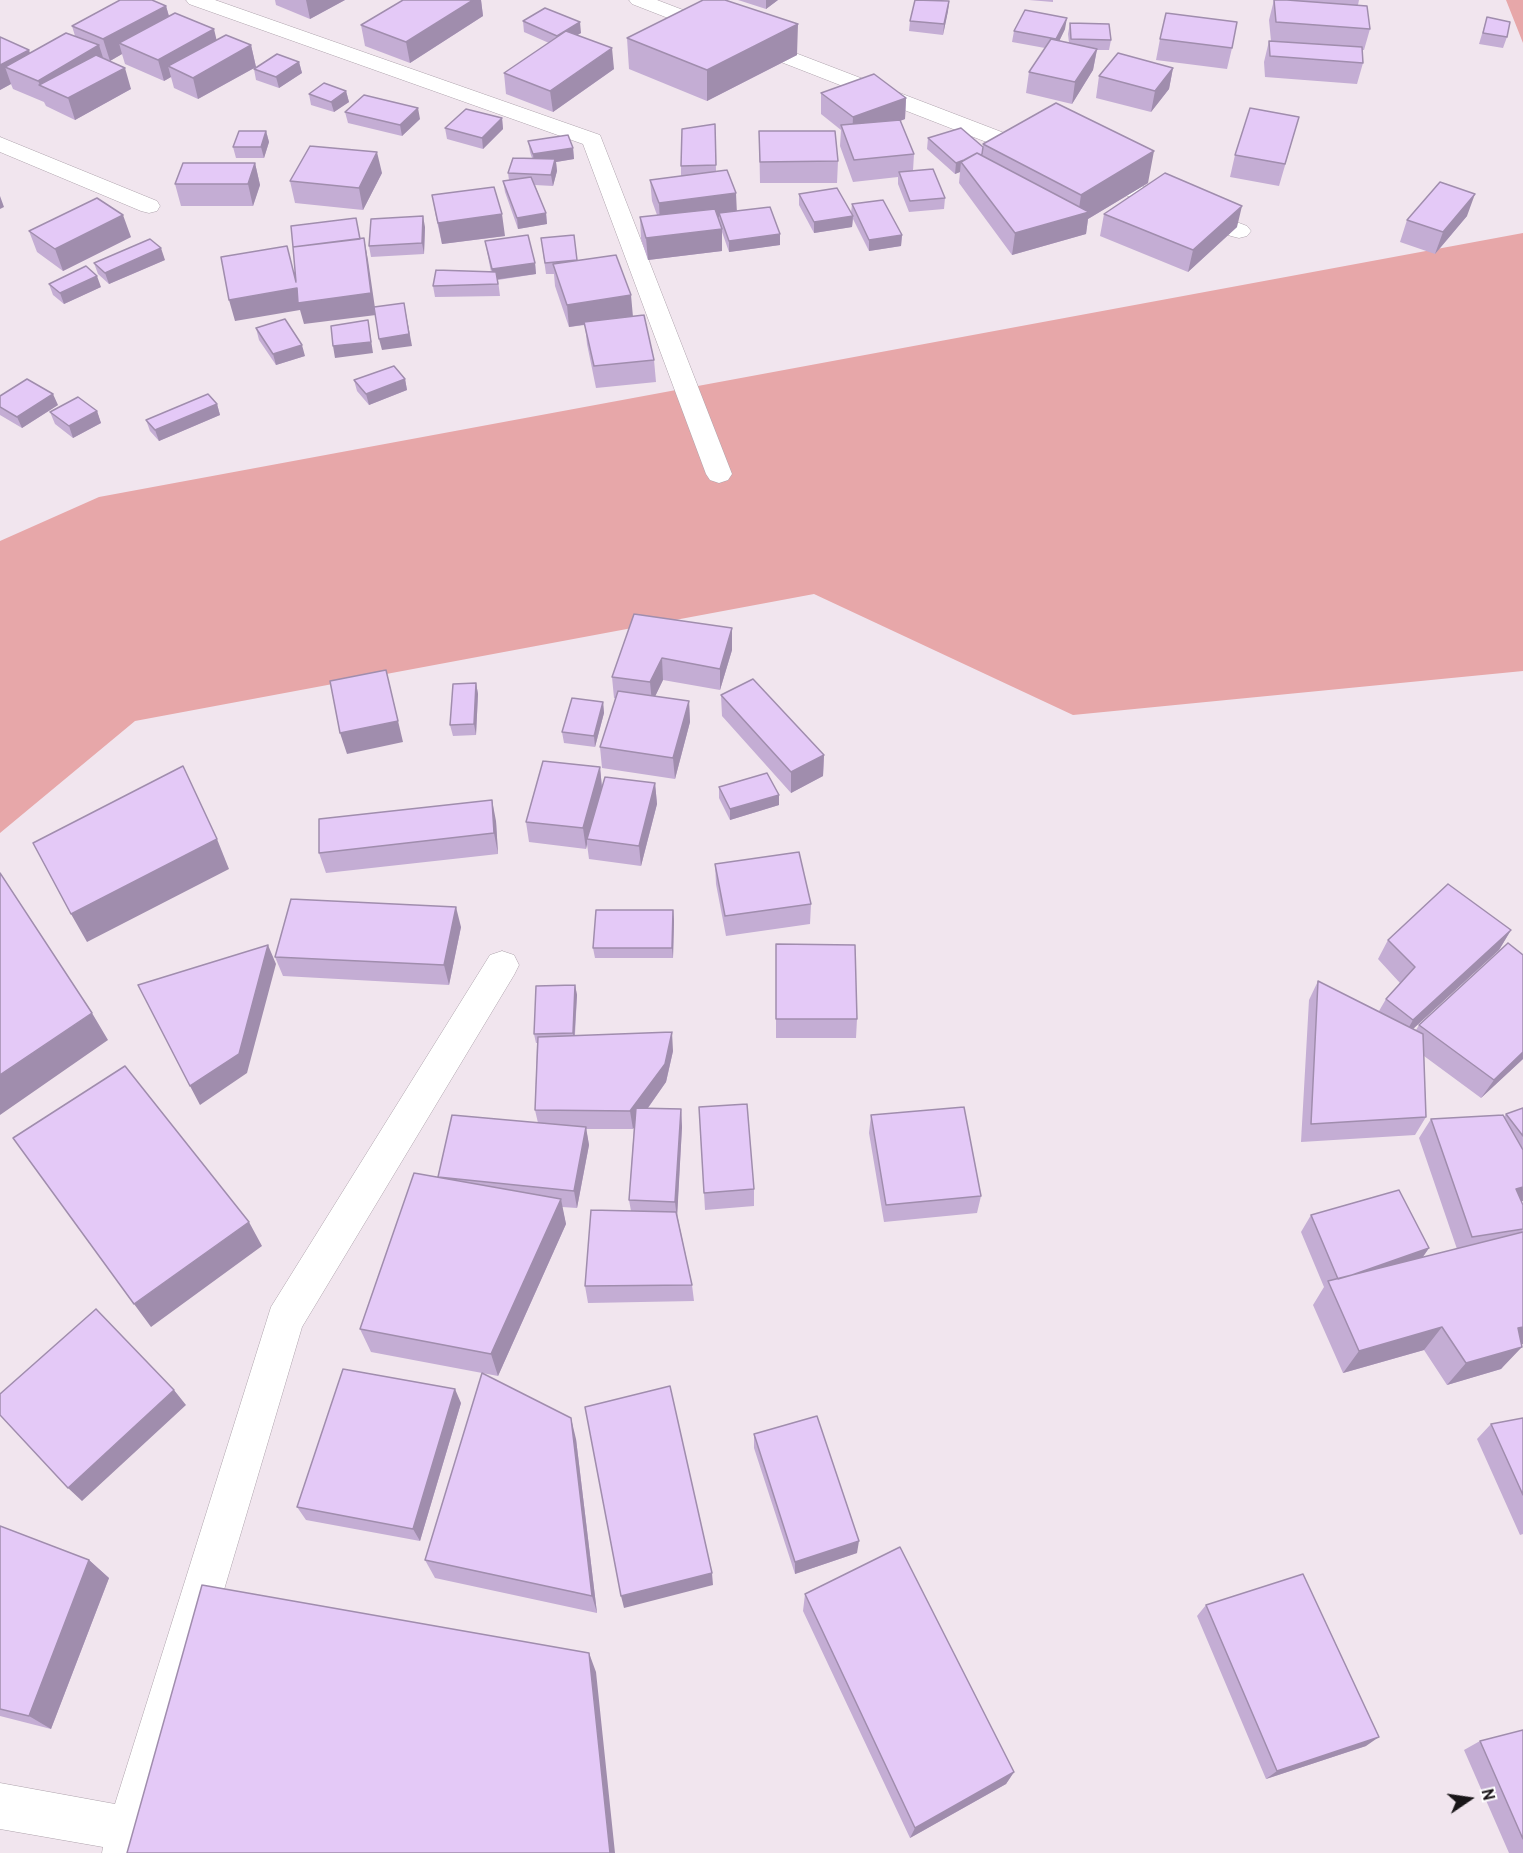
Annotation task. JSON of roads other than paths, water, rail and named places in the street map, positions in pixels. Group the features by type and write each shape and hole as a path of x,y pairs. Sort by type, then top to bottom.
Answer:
{"street":[{"path":"196,0 592,140 719,474"},
{"path":"639,0 1239,231"},
{"path":"0,144 149,206"},
{"path":"0,1806 128,1841 285,1320 502,964"}]}
